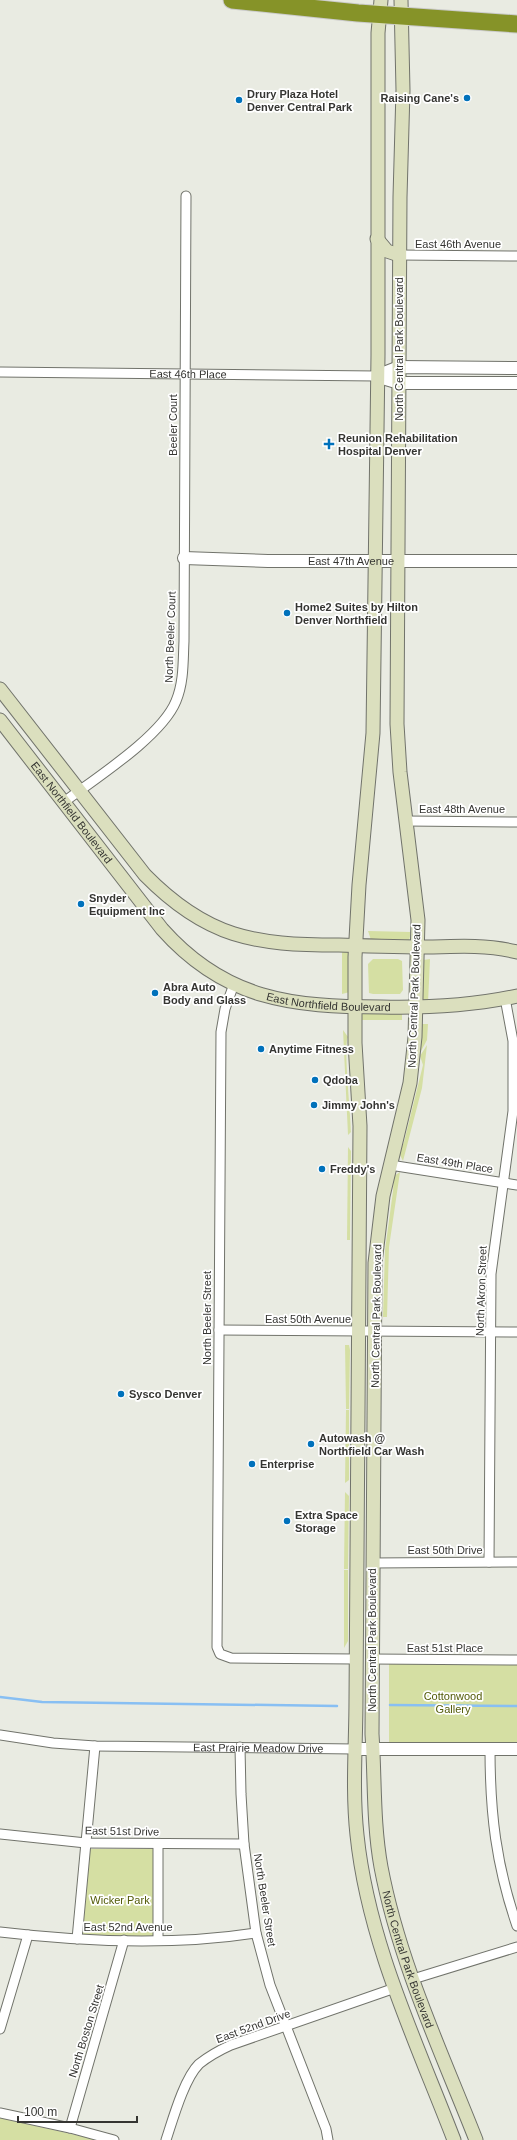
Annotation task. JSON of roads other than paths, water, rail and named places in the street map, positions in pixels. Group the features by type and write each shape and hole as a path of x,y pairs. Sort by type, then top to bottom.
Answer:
{"highway":[{"path":"232,0 319,10 380,7 402,8 517,24"}],"main road":[{"name":"North Central Park Boulevard","path":"380,7 378,33 375,562 372,754 359,885 355,1007 360,1126 354,1807 361,1866 373,1920 395,1988 454,2140"},
{"name":"North Central Park Boulevard","path":"402,8 403,90 399,255 397,724 399,760 417,902 417,946 415,1042 412,1072 390,1165 378,1236 375,1332 372,1659 374,1807 381,1866 394,1923 413,1979 476,2140"},
{"path":"377,239 387,251 399,255"},
{"name":"East Northfield Boulevard","path":"0,689 145,875 170,899 201,920 231,934 262,942 287,945 473,946 517,952"},
{"name":"East Northfield Boulevard","path":"0,720 172,941 202,966 234,984 283,1001 309,1005 415,1008 472,1005 511,997"}],"street":[{"name":"Beeler Court","path":"184,558 186,196"},
{"name":"East 46th Avenue","path":"399,255 517,256"},
{"name":"East 46th Place","path":"376,376 399,367 517,368"},
{"name":"East 46th Place","path":"0,372 376,376 399,383 517,383"},
{"name":"East 47th Avenue","path":"184,558 375,562 517,561"},
{"name":"North Beeler Court","path":"64,802 157,730 171,712 177,700 183,666 184,558"},
{"name":"East 48th Avenue","path":"406,821 517,822"},
{"name":"North Beeler Street","path":"234,984 225,1009 221,1032 217,1644 220,1654 231,1658 356,1659"},
{"name":"North Akron Street","path":"489,1562 491,1274 510,1143 514,1104 511,997"},
{"name":"East 49th Place","path":"390,1165 517,1185"},
{"name":"East 50th Avenue","path":"219,1330 517,1332"},
{"name":"East 50th Drive","path":"373,1562 517,1562"},
{"name":"East 51st Place","path":"372,1659 517,1660"},
{"name":"East Prairie Meadow Drive","path":"0,1735 53,1743 95,1746 517,1749"},
{"path":"77,1940 95,1746"},
{"name":"North Beeler Street","path":"240,1748 240,1794 244,1844 256,1933 270,1985 326,2129 328,2140"},
{"path":"490,1748 491,1813 508,1898 517,1926"},
{"name":"East 51st Drive","path":"0,1834 86,1843 244,1844"},
{"path":"158,1844 158,1940"},
{"name":"East 52nd Avenue","path":"0,1932 77,1940 203,1939 256,1933"},
{"path":"0,2028 28,1935"},
{"name":"North Boston Street","path":"70,2128 124,1940"},
{"path":"413,1979 517,1947"},
{"name":"East 52nd Drive","path":"166,2140 184,2090 198,2065 214,2053 231,2045 395,1988"},
{"path":"0,2113 70,2128 114,2140"}],"waterway":[{"path":"0,1697 42,1702 337,1706"},
{"path":"390,1705 517,1706"}],"place":[{"name":"Raising Cane's","path":"467,98"},
{"name":"Drury Plaza Hotel Denver Central Park","path":"239,100"},
{"name":"Reunion Rehabilitation Hospital Denver","path":"329,444"},
{"name":"Home2 Suites by Hilton Denver Northfield","path":"287,613"},
{"name":"Snyder Equipment Inc","path":"81,904"},
{"name":"Abra Auto Body and Glass","path":"155,993"},
{"name":"Anytime Fitness","path":"261,1049"},
{"name":"Qdoba","path":"315,1080"},
{"name":"Jimmy John's","path":"314,1105"},
{"name":"Freddy's","path":"322,1169"},
{"name":"Sysco Denver","path":"121,1394"},
{"name":"Autowash @ Northfield Car Wash","path":"311,1444"},
{"name":"Enterprise","path":"252,1464"},
{"name":"Extra Space Storage","path":"287,1521"}],"park label":[{"name":"Cottonwood Gallery","path":"453,1702"},
{"name":"Wicker Park","path":"120,1900"}]}
